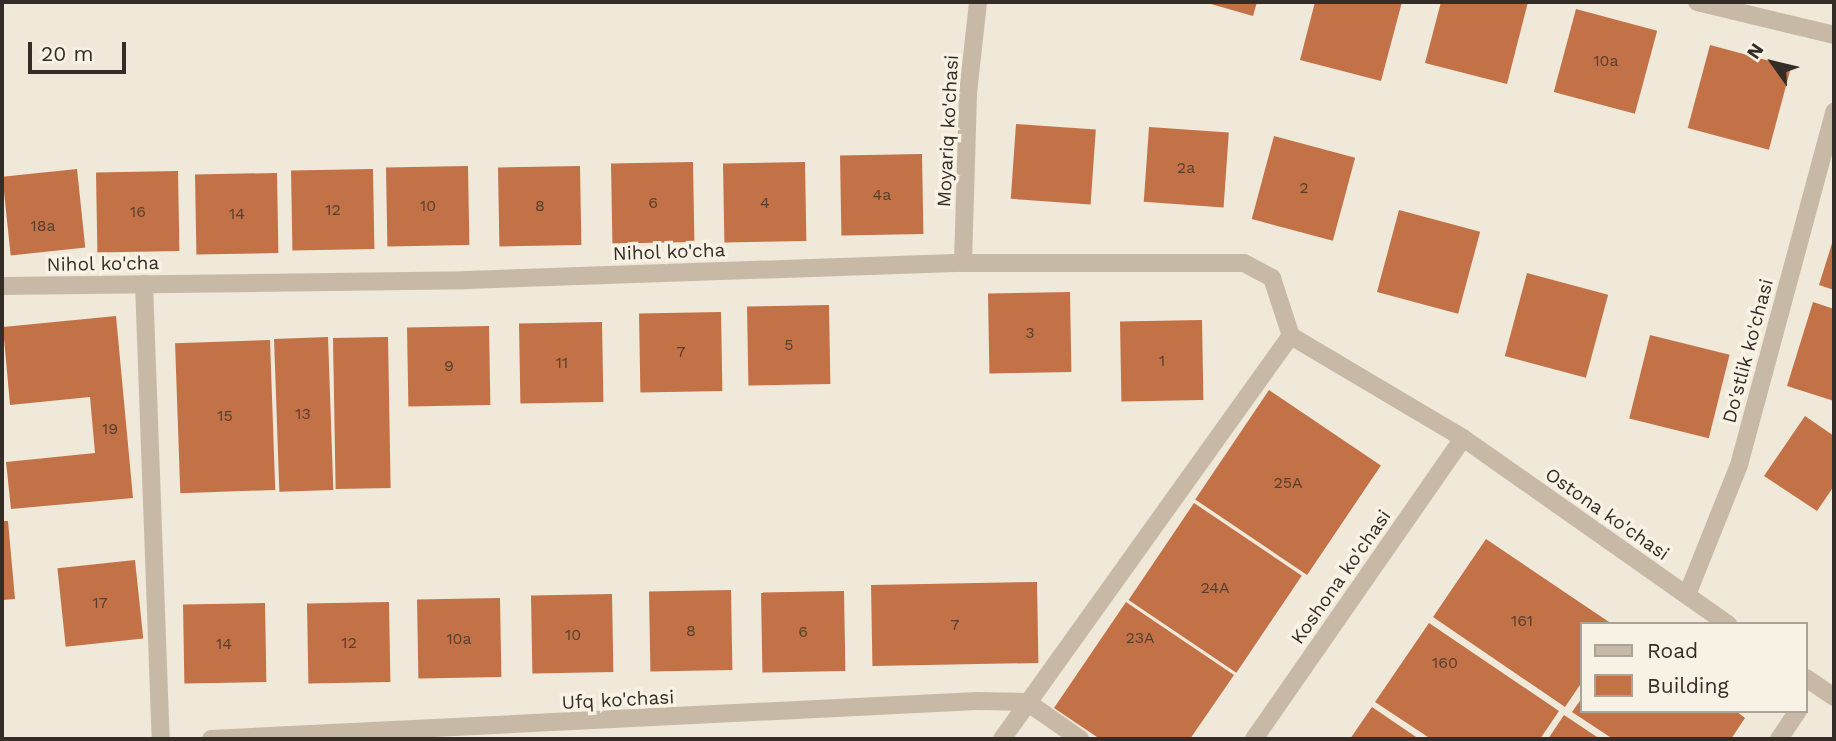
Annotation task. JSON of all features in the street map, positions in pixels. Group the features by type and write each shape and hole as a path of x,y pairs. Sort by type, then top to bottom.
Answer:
{"street":[{"name":"Moyariq ko'chasi","path":"963,263 968,93 978,2"},
{"path":"1697,2 1834,35"},
{"name":"Do'stlik ko'chasi","path":"1687,595 1739,465 1834,112"},
{"name":"Nihol ko'cha","path":"2,286 453,280 963,263 1244,263 1272,278 1292,336"},
{"path":"144,284 161,739"},
{"path":"1002,739 1292,336"},
{"name":"Ostona ko'chasi","path":"1292,336 1463,438 1725,622"},
{"name":"Koshona ko'chasi","path":"1254,739 1463,438"},
{"path":"1810,687 1834,697"},
{"name":"Ufq ko'chasi","path":"211,739 543,732 977,701 1027,702"},
{"path":"1027,702 1080,739"},
{"path":"1779,739 1797,713"}],"building":[{"path":"1204,2 1257,2 1253,16"},
{"path":"1315,2 1402,2 1381,81 1300,60"},
{"path":"1441,2 1528,2 1507,84 1425,63"},
{"path":"1576,9 1657,31 1635,114 1554,92"},
{"path":"1710,45 1791,67 1769,150 1688,128"},
{"path":"1016,124 1096,130 1091,204 1011,199"},
{"path":"1149,127 1229,133 1224,207 1144,202"},
{"path":"1274,136 1355,158 1333,241 1252,219"},
{"path":"922,154 923,234 841,235 840,155"},
{"path":"693,162 694,242 612,243 611,163"},
{"path":"805,162 806,241 724,242 723,163"},
{"path":"468,166 469,245 387,246 386,167"},
{"path":"580,166 581,245 499,246 498,167"},
{"path":"77,169 85,248 11,255 2,177"},
{"path":"373,169 374,249 292,250 291,170"},
{"path":"178,171 179,251 97,252 96,172"},
{"path":"277,173 278,253 196,254 195,174"},
{"path":"1399,210 1480,232 1458,314 1377,292"},
{"path":"1834,237 1834,290 1819,285"},
{"path":"1527,273 1608,295 1586,378 1505,356"},
{"path":"1070,292 1071,372 989,373 988,293"},
{"path":"1813,302 1834,309 1834,401 1787,386"},
{"path":"829,305 830,384 748,385 747,306"},
{"path":"721,312 722,391 640,392 639,313"},
{"path":"116,316 133,498 11,509 6,462 95,453 90,397 10,405 3,327"},
{"path":"1202,320 1203,400 1121,401 1120,321"},
{"path":"602,322 603,402 520,403 519,323"},
{"path":"489,326 490,405 408,406 407,327"},
{"path":"1650,335 1730,355 1709,438 1629,418"},
{"path":"328,337 333,490 279,492 274,339"},
{"path":"388,337 391,488 336,489 333,338"},
{"path":"270,340 275,490 180,493 175,343"},
{"path":"1269,390 1381,465 1307,575 1195,499"},
{"path":"1805,416 1834,436 1834,486 1817,511 1764,476"},
{"path":"1194,503 1302,576 1236,673 1129,600"},
{"path":"2,521 8,521 15,599 2,600"},
{"path":"1486,539 1609,622 1580,622 1580,685 1565,707 1433,617"},
{"path":"135,560 143,639 66,647 57,568"},
{"path":"1037,582 1038,663 872,666 871,585"},
{"path":"731,590 732,670 650,671 649,591"},
{"path":"844,591 845,671 762,672 761,592"},
{"path":"612,594 613,672 532,673 531,595"},
{"path":"500,598 501,677 418,678 417,599"},
{"path":"389,602 390,682 308,683 307,603"},
{"path":"1126,602 1234,675 1190,739 1100,739 1054,708"},
{"path":"265,603 266,682 184,683 183,604"},
{"path":"1429,623 1559,711 1540,739 1431,739 1375,702"},
{"path":"1580,701 1580,713 1739,713 1745,718 1731,739 1613,739 1572,712"},
{"path":"1372,707 1419,739 1350,739"},
{"path":"1564,715 1600,739 1548,739"}]}
